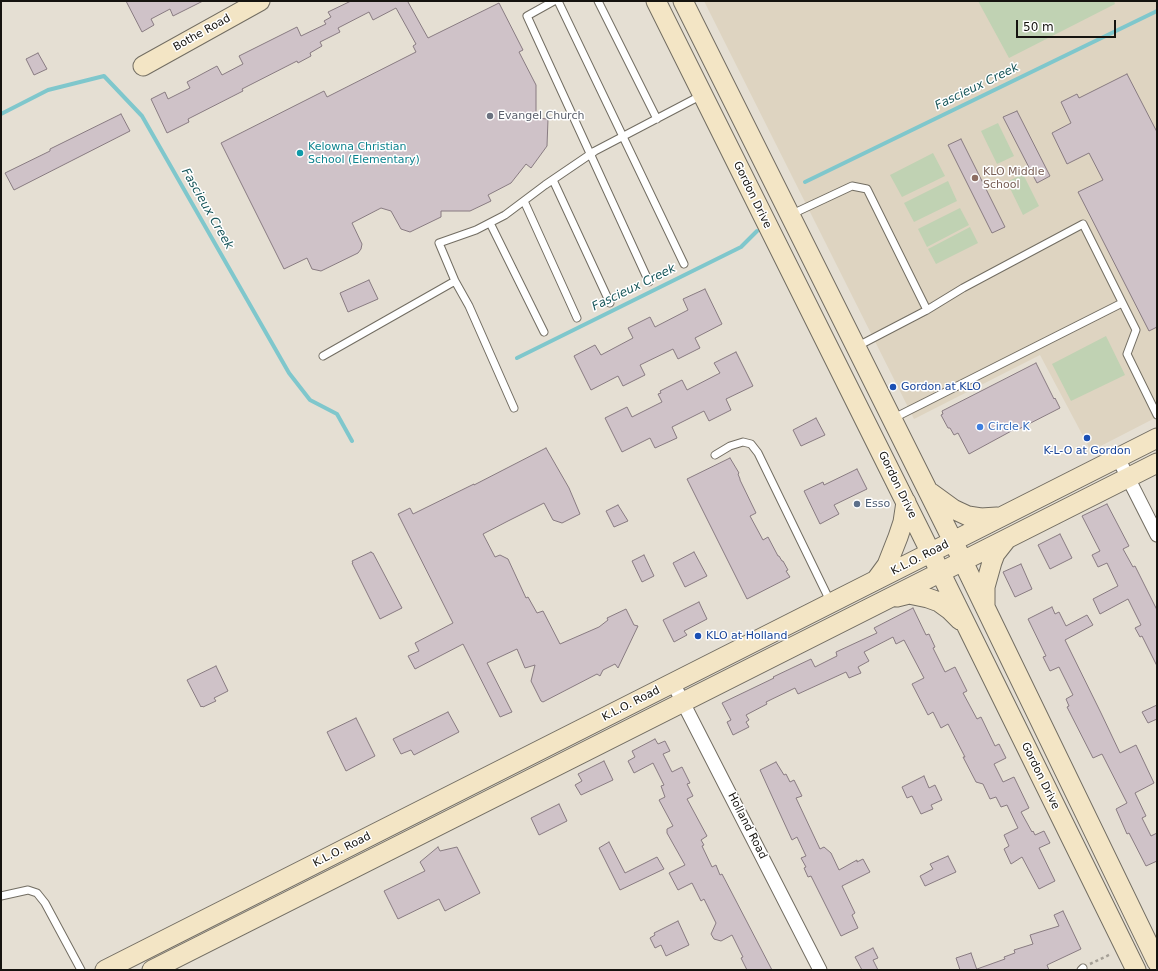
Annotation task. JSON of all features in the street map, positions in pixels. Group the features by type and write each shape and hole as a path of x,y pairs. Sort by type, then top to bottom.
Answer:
{"main road":[{"name":"Bothe Road","path":"143,66 260,1"},
{"name":"Gordon Drive","path":"656,1 906,502 1136,970"},
{"path":"683,1 953,541 1157,962"},
{"name":"K.L.O. Road","path":"105,970 1157,438"},
{"name":"K.L.O. Road","path":"152,970 1157,463"},
{"path":"928,491 948,506 968,516 981,518 1003,516"},
{"path":"876,580 887,565 898,537 903,522 906,502"},
{"path":"985,608 985,587 992,562 995,554 1008,538"},
{"path":"886,599 909,594 923,596 939,602 950,610 968,628"}],"street":[{"path":"1118,458 1157,535"},
{"name":"Holland Road","path":"674,683 820,970"}],"lane":[{"path":"554,1 526,16 649,282"},
{"path":"558,1 684,264"},
{"path":"598,1 657,119"},
{"path":"514,408 469,306 455,281 439,244 490,223 504,215 590,154 702,95"},
{"path":"553,180 610,303"},
{"path":"790,215 852,186 867,189 927,310"},
{"path":"524,201 577,318"},
{"path":"490,223 544,332"},
{"path":"856,348 927,310 963,288 1083,224 1136,330 1127,354 1157,415"},
{"path":"323,356 455,281"},
{"path":"892,420 1122,302"},
{"path":"715,455 730,446 743,442 751,444 758,453 831,603"},
{"path":"1,896 28,890 37,893 45,903 81,970"}],"shaded area":[{"name":"KLO Middle School","path":"704,1 1157,1 1157,417 1091,451 1040,355 914,419"}],"green space":[{"path":"978,1 1114,1 1115,4 1009,58"},
{"path":"998,123 1014,156 997,164 981,131"},
{"path":"933,153 945,176 902,197 890,175"},
{"path":"1023,174 1039,206 1023,215 1007,182"},
{"path":"948,181 957,201 914,222 904,203"},
{"path":"960,208 969,225 927,247 918,229"},
{"path":"970,227 978,243 936,264 928,249"},
{"path":"1106,336 1125,375 1071,401 1052,364"}],"building":[{"path":"126,1 203,1 173,16 170,9 151,19 154,25 142,32"},
{"path":"351,1 409,1 408,2 428,38 499,3 523,50 519,52 536,85 536,118 548,119 547,146 531,168 526,164 511,183 488,195 491,201 470,211 441,211 441,217 410,232 401,229 391,211 381,208 352,223 362,244 358,253 321,271 312,269 307,258 284,269 221,143 324,91 327,97 416,52 413,46 416,44 396,8 373,20 369,12 338,28 340,32 320,42 322,46 310,53 311,56 298,63 297,61 242,89 243,91 188,119 189,122 167,133 151,99 165,92 168,99 190,88 187,82 217,66 222,75 243,64 239,56 297,27 301,36 326,24 324,21 331,17 328,12"},
{"path":"38,53 47,69 34,75 26,59"},
{"path":"1127,74 1157,132 1157,327 1149,331 1078,192 1103,180 1089,153 1067,164 1052,133 1071,123 1061,102 1077,94 1079,98"},
{"path":"1017,111 1050,176 1037,183 1003,117"},
{"path":"121,114 130,131 14,190 5,173"},
{"path":"961,139 1005,227 992,233 948,145"},
{"path":"369,280 378,299 348,312 340,293"},
{"path":"705,289 722,324 695,338 700,348 678,359 673,349 640,365 645,375 623,386 618,376 591,390 574,356 595,345 601,355 633,338 628,328 650,317 655,327 688,310 683,299"},
{"path":"736,352 753,386 726,399 731,410 709,421 704,411 672,427 677,438 655,448 650,438 622,452 605,418 627,407 632,417 662,402 658,394 661,393 660,391 682,380 687,390 720,373 714,363"},
{"path":"1036,363 1060,408 1015,431 1015,429 969,454 958,433 954,435 950,428 948,428 941,415 943,414 942,411"},
{"path":"816,418 825,435 801,446 793,430"},
{"path":"546,448 569,488 580,514 562,523 553,520 544,503 483,534 495,557 500,555 508,559 526,598 528,597 537,613 543,611 560,644 599,627 608,620 607,618 626,609 634,625 638,626 618,668 615,664 603,670 600,676 597,674 543,702 541,701 531,681 535,665 525,668 517,649 487,663 512,712 500,717 463,644 415,669 408,656 419,651 415,643 453,623 398,514 410,508 413,514"},
{"path":"730,458 739,473 740,480 756,513 750,516 763,540 768,537 778,556 788,570 786,571 790,577 747,599 687,479"},
{"path":"857,469 867,489 834,505 839,514 820,524 804,491 823,482 824,485"},
{"path":"1107,504 1129,546 1123,549 1133,567 1135,566 1157,610 1157,666 1142,636 1140,637 1135,628 1141,625 1128,599 1100,614 1093,599 1118,586 1107,563 1098,567 1092,555 1100,551 1082,516"},
{"path":"618,505 628,521 614,527 606,511"},
{"path":"1060,534 1072,558 1050,569 1038,545"},
{"path":"371,552 373,553 402,608 380,619 352,563 352,561"},
{"path":"694,552 707,576 685,587 673,563"},
{"path":"644,555 654,576 642,582 632,561"},
{"path":"1021,564 1032,589 1015,597 1003,572"},
{"path":"699,602 707,619 684,631 687,635 674,642 663,620"},
{"path":"1052,607 1055,614 1059,612 1066,626 1087,615 1093,625 1065,640 1120,753 1136,745 1154,783 1135,793 1146,816 1142,818 1151,836 1157,833 1157,861 1146,866 1129,833 1127,834 1116,809 1127,803 1102,754 1093,758 1067,707 1069,706 1066,699 1073,695 1059,667 1050,671 1043,657 1046,656 1028,619"},
{"path":"913,608 926,635 929,634 935,647 933,648 945,672 955,667 967,691 963,693 977,719 981,717 995,746 999,744 1006,758 994,764 1003,782 1014,777 1029,808 1021,812 1032,832 1033,831 1035,835 1044,831 1050,843 1039,848 1055,881 1039,889 1022,857 1011,864 1004,849 1009,846 1004,835 1018,828 1007,805 1001,807 996,797 990,799 983,784 976,782 948,724 941,728 933,712 928,715 912,684 924,678 904,640 896,644 893,637 864,652 869,661 858,667 861,673 849,678 846,672 798,694 795,688 766,702 767,704 746,715 749,720 746,722 749,727 733,735 727,722 731,720 722,703 811,659 815,667 837,656 836,652 877,633 874,628"},
{"path":"216,666 228,691 214,698 216,701 201,707 187,680"},
{"path":"1157,705 1157,719 1148,723 1142,712"},
{"path":"448,712 459,732 414,755 411,750 401,754 393,739"},
{"path":"356,718 375,756 346,771 327,732"},
{"path":"655,739 658,744 665,741 670,751 663,754 672,772 682,767 690,783 687,784 693,796 687,799 707,836 701,840 704,845 702,846 712,867 716,865 720,875 722,874 772,970 747,970 741,958 743,957 732,935 721,941 714,939 711,934 716,923 704,899 701,901 692,883 678,890 669,873 685,865 667,833 667,829 673,826 659,800 665,797 661,786 664,785 653,763 634,773 628,761 635,757 632,751"},
{"path":"604,761 613,780 581,795 575,785 582,781 578,774"},
{"path":"776,762 784,775 786,774 790,782 794,780 802,796 796,798 820,849 824,847 831,853 839,870 857,860 857,862 863,859 870,872 842,886 855,913 852,915 858,928 841,936 811,876 808,877 804,868 806,867 801,858 806,856 797,837 792,840 760,770"},
{"path":"924,776 929,788 935,785 942,800 931,805 933,809 921,814 912,796 907,798 902,787"},
{"path":"559,804 567,821 539,835 531,818"},
{"path":"609,842 625,873 657,857 664,869 620,890 599,848"},
{"path":"438,847 440,851 457,847 480,893 445,911 439,899 398,919 384,891 425,871 420,862"},
{"path":"948,856 956,872 925,886 920,876 933,869 930,864"},
{"path":"1063,911 1081,949 1047,965 1049,970 977,970 1005,959 1004,957 1015,953 1014,950 1033,944 1030,935 1059,926 1054,915"},
{"path":"678,921 689,945 666,956 661,945 655,948 650,938 655,935 654,933"},
{"path":"873,948 878,958 873,960 878,970 862,970 855,957"},
{"path":"971,953 977,970 960,970 956,958"}],"waterway":[{"name":"Fascieux Creek","path":"805,182 1157,11"},
{"name":"Fascieux Creek","path":"1,114 48,90 104,76 142,116 289,373 310,400 337,414 352,441"},
{"name":"Fascieux Creek","path":"517,358 741,247 757,231"}],"place":[{"name":"Evangel Church","path":"490,116"},
{"name":"Kelowna Christian School (Elementary)","path":"300,153"},
{"name":"KLO Middle School","path":"975,178"},
{"name":"Gordon at KLO","path":"893,387"},
{"name":"Circle K","path":"980,427"},
{"name":"K-L-O at Gordon","path":"1087,438"},
{"name":"Esso","path":"857,504"},
{"name":"KLO at Holland","path":"698,636"}]}
